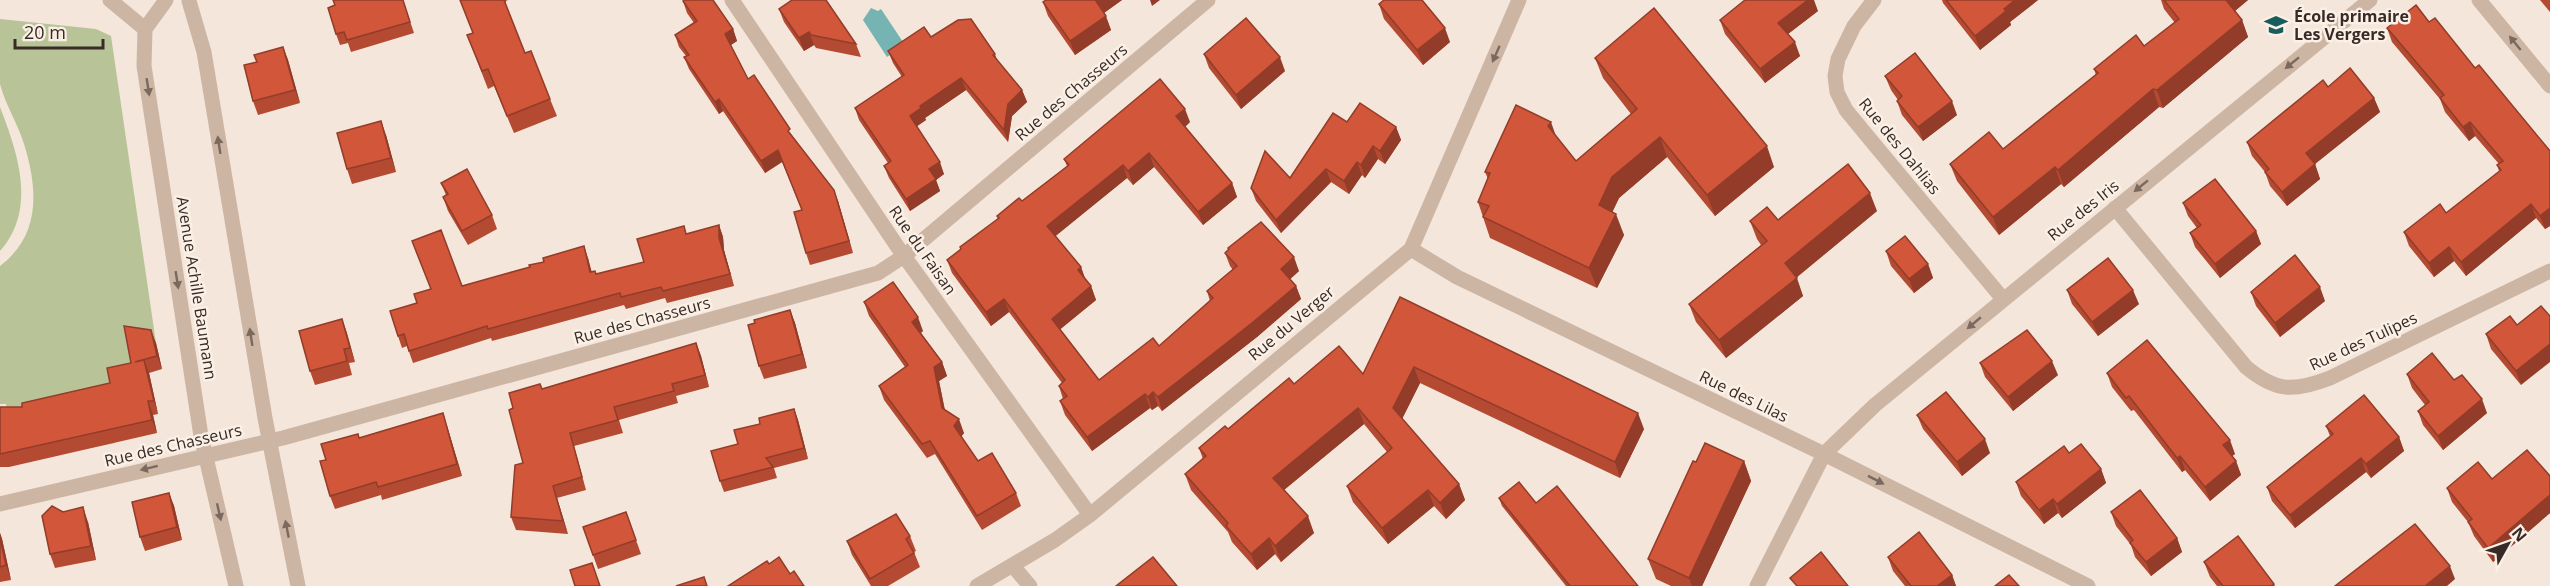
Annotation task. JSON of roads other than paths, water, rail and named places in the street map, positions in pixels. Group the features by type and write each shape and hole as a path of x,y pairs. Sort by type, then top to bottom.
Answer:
{"street":[{"path":"110,0 145,29 166,0"},
{"path":"188,0 204,52 269,441 298,586"},
{"name":"Rue du Faisan","path":"732,0 904,256 1090,515"},
{"name":"Rue des Chasseurs","path":"0,504 269,441 878,273 904,256 1208,0"},
{"name":"Rue du Verger","path":"977,586 1013,566 1090,515 1375,276 1411,249 1519,0"},
{"name":"Rue des Dahlias","path":"1874,0 1854,26 1838,59 1835,76 1837,92 1846,110 2003,299"},
{"name":"Rue des Iris","path":"1757,586 1824,454 1875,405 2370,0"},
{"path":"2479,0 2550,86"},
{"name":"Avenue Achille Baumann","path":"145,29 144,66 206,455 236,586"},
{"name":"Rue des Tulipes","path":"2115,208 2246,367 2261,379 2275,386 2307,387 2330,378 2550,271"},
{"name":"Rue des Lilas","path":"1411,249 1457,277 1824,454 2067,580 2088,586"},
{"path":"1013,566 1029,586"}],"water":[{"path":"871,8 878,11 881,9 905,45 887,57 863,20"}],"place":[{"name":"École primaire Les Vergers","path":"2276,25"}]}
